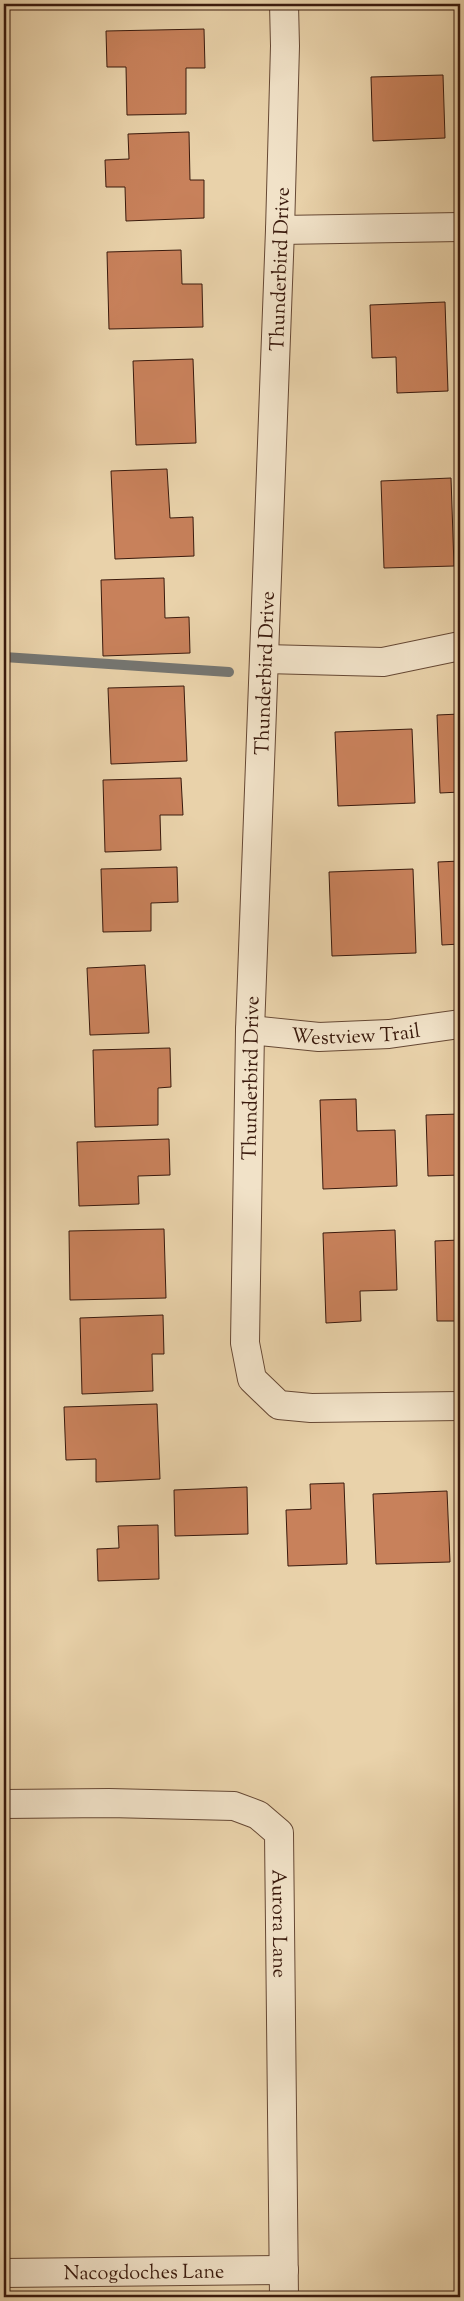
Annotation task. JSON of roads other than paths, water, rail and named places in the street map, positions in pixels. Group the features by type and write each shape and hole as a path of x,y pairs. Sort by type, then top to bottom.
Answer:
{"street":[{"name":"Thunderbird Drive","path":"284,4 280,230 250,1030 245,1343 252,1379 279,1405 311,1408 460,1406"},
{"path":"280,230 460,227"},
{"path":"265,659 383,662 460,646"},
{"name":"Westview Trail","path":"250,1030 319,1037 389,1034 460,1024"},
{"name":"Aurora Lane","path":"4,1804 109,1803 234,1806 258,1815 279,1833 284,2297"},
{"name":"Nacogdoches Lane","path":"4,2273 284,2270"}],"waterway":[{"path":"4,657 229,672"}]}
